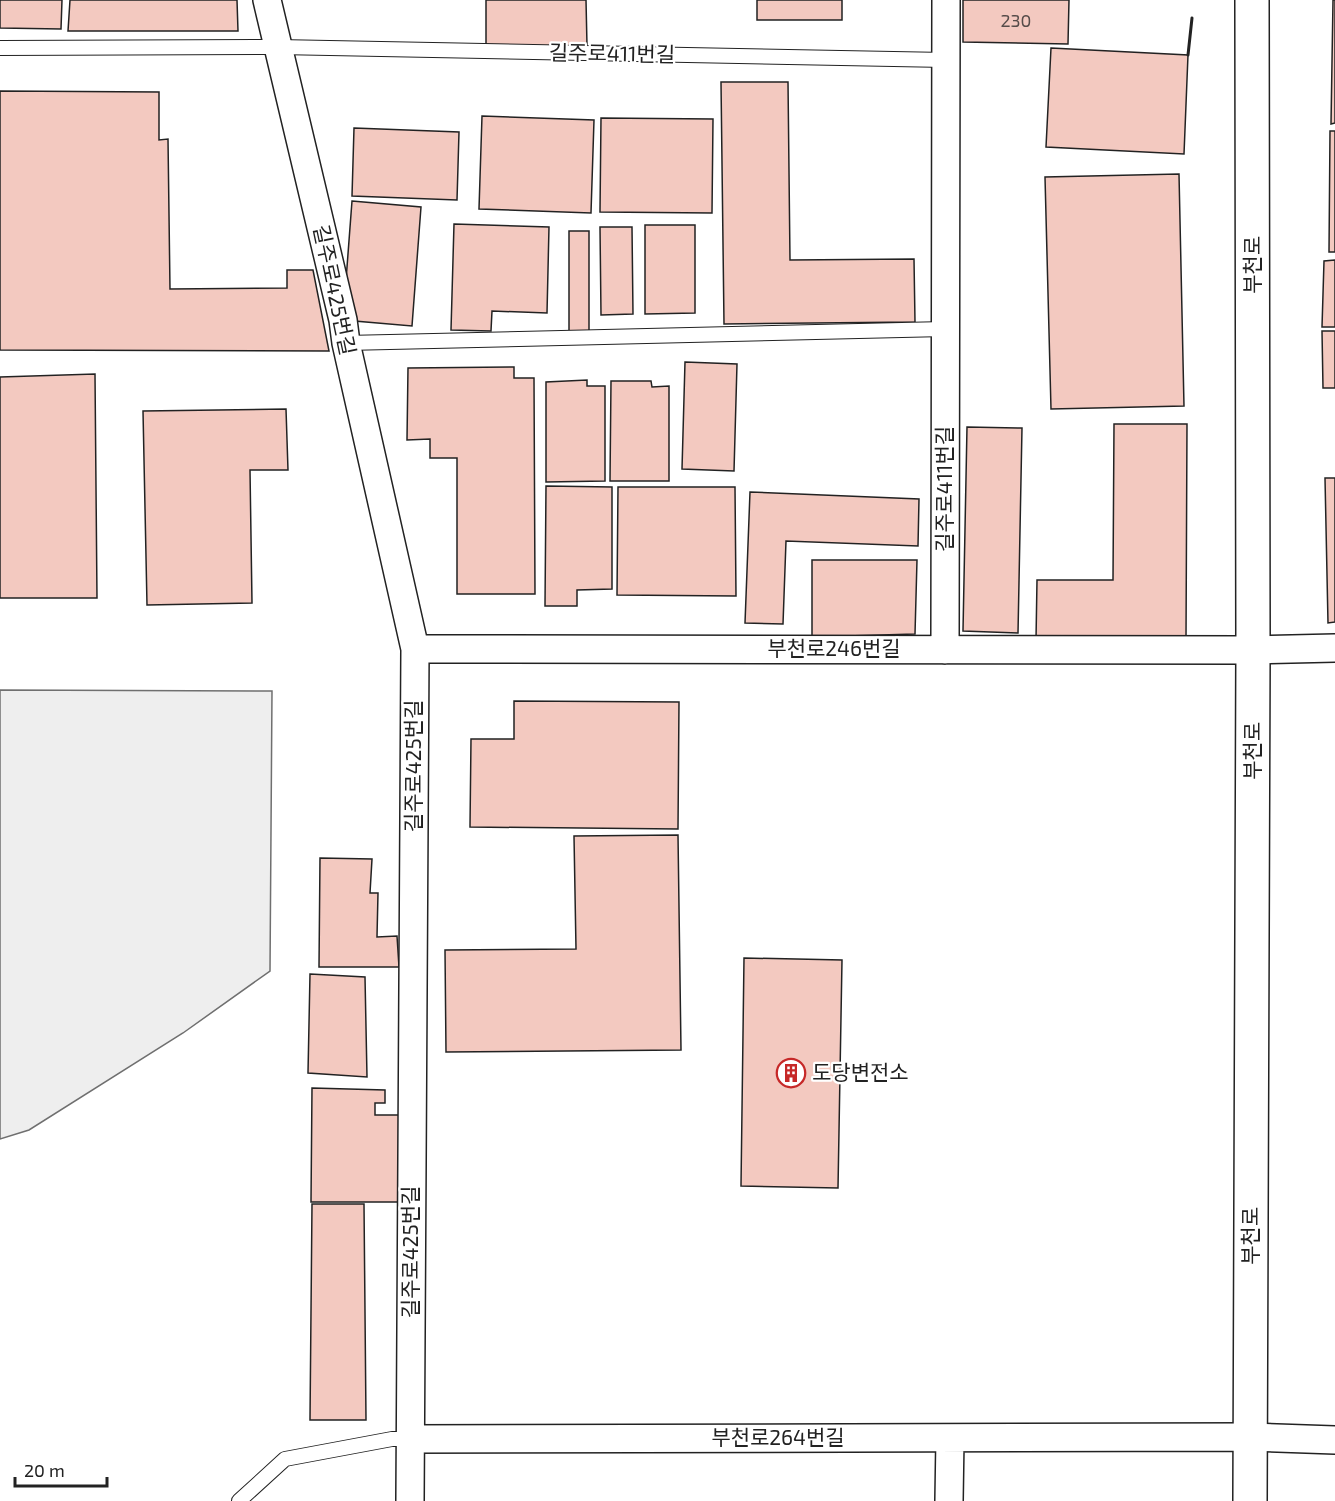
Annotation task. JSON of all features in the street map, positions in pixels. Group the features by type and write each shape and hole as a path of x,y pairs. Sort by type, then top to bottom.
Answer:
{"main road":[{"name":"부천로","path":"1250,1501 1253,650 1252,0"}],"street":[{"name":"길주로425번길","path":"267,0 343,320 346,343 415,649 410,1501"},
{"name":"길주로411번길","path":"945,650 946,0"},
{"name":"부천로246번길","path":"415,649 1253,650 1335,648"},
{"name":"부천로264번길","path":"410,1438 1250,1437 1335,1440"},
{"path":"949,1501 950,1438"}],"lane":[{"path":"0,48 278,47"},
{"name":"길주로411번길","path":"278,47 946,60"},
{"path":"346,343 945,329"},
{"name":"부천로264번길","path":"239,1501 285,1459 392,1439 410,1438"}],"shaded area":[{"path":"0,690 272,691 270,971 183,1033 29,1130 0,1139"}],"building":[{"path":"0,0 62,0 61,29 0,28"},
{"path":"70,0 237,0 238,31 68,31"},
{"path":"486,0 586,0 587,46 486,47"},
{"path":"757,0 842,0 842,20 757,20"},
{"path":"963,0 1069,0 1068,44 963,42"},
{"path":"1333,0 1335,0 1335,123 1331,124"},
{"path":"1051,48 1188,55 1184,154 1046,147"},
{"path":"721,82 788,82 790,260 914,259 915,322 724,324"},
{"path":"0,91 159,92 159,140 168,139 170,289 287,288 287,270 313,270 329,351 0,350"},
{"path":"482,116 594,120 591,213 479,209"},
{"path":"601,118 713,119 712,213 600,212"},
{"path":"354,128 459,132 457,200 352,196"},
{"path":"1330,131 1335,131 1335,252 1329,252"},
{"path":"1179,174 1184,406 1051,409 1045,177"},
{"path":"352,201 421,207 412,326 343,320"},
{"path":"454,224 549,227 547,313 492,311 491,331 451,330"},
{"path":"645,225 695,225 695,313 645,314"},
{"path":"600,227 632,227 633,314 601,315"},
{"path":"569,231 589,231 589,338 569,338"},
{"path":"1335,260 1335,327 1322,327 1324,261"},
{"path":"1322,331 1335,331 1335,388 1323,388"},
{"path":"685,362 737,364 734,471 682,469"},
{"path":"514,367 514,378 534,378 535,594 457,594 457,458 430,458 430,439 407,440 408,368"},
{"path":"95,374 97,598 0,598 0,377"},
{"path":"587,380 587,386 605,386 605,481 546,482 546,382"},
{"path":"611,381 651,381 652,387 669,386 669,481 610,481"},
{"path":"286,409 288,470 250,470 252,603 147,605 143,411"},
{"path":"1114,424 1187,424 1186,640 1036,640 1037,580 1113,580"},
{"path":"967,427 1022,428 1018,633 963,631"},
{"path":"1325,478 1335,478 1335,622 1328,623"},
{"path":"546,486 612,487 612,589 577,590 577,606 545,606"},
{"path":"618,487 735,487 736,596 617,595"},
{"path":"750,492 919,499 918,546 786,541 783,624 745,623"},
{"path":"812,560 917,560 915,634 812,637"},
{"path":"514,701 679,702 678,829 470,827 471,739 514,739"},
{"path":"678,835 681,1050 446,1052 445,950 576,949 574,836"},
{"path":"320,858 372,859 370,893 378,893 377,937 397,936 399,967 319,967"},
{"name":"도당변전소","path":"744,958 842,960 838,1188 741,1186"},
{"path":"310,974 365,977 367,1077 308,1073"},
{"path":"312,1088 385,1090 385,1103 375,1103 375,1115 400,1115 401,1202 311,1202"},
{"path":"312,1204 364,1204 366,1420 310,1420"}],"wall":[{"path":"1188,55 1192,18"}],"place":[{"name":"도당변전소","path":"791,1073"}]}
